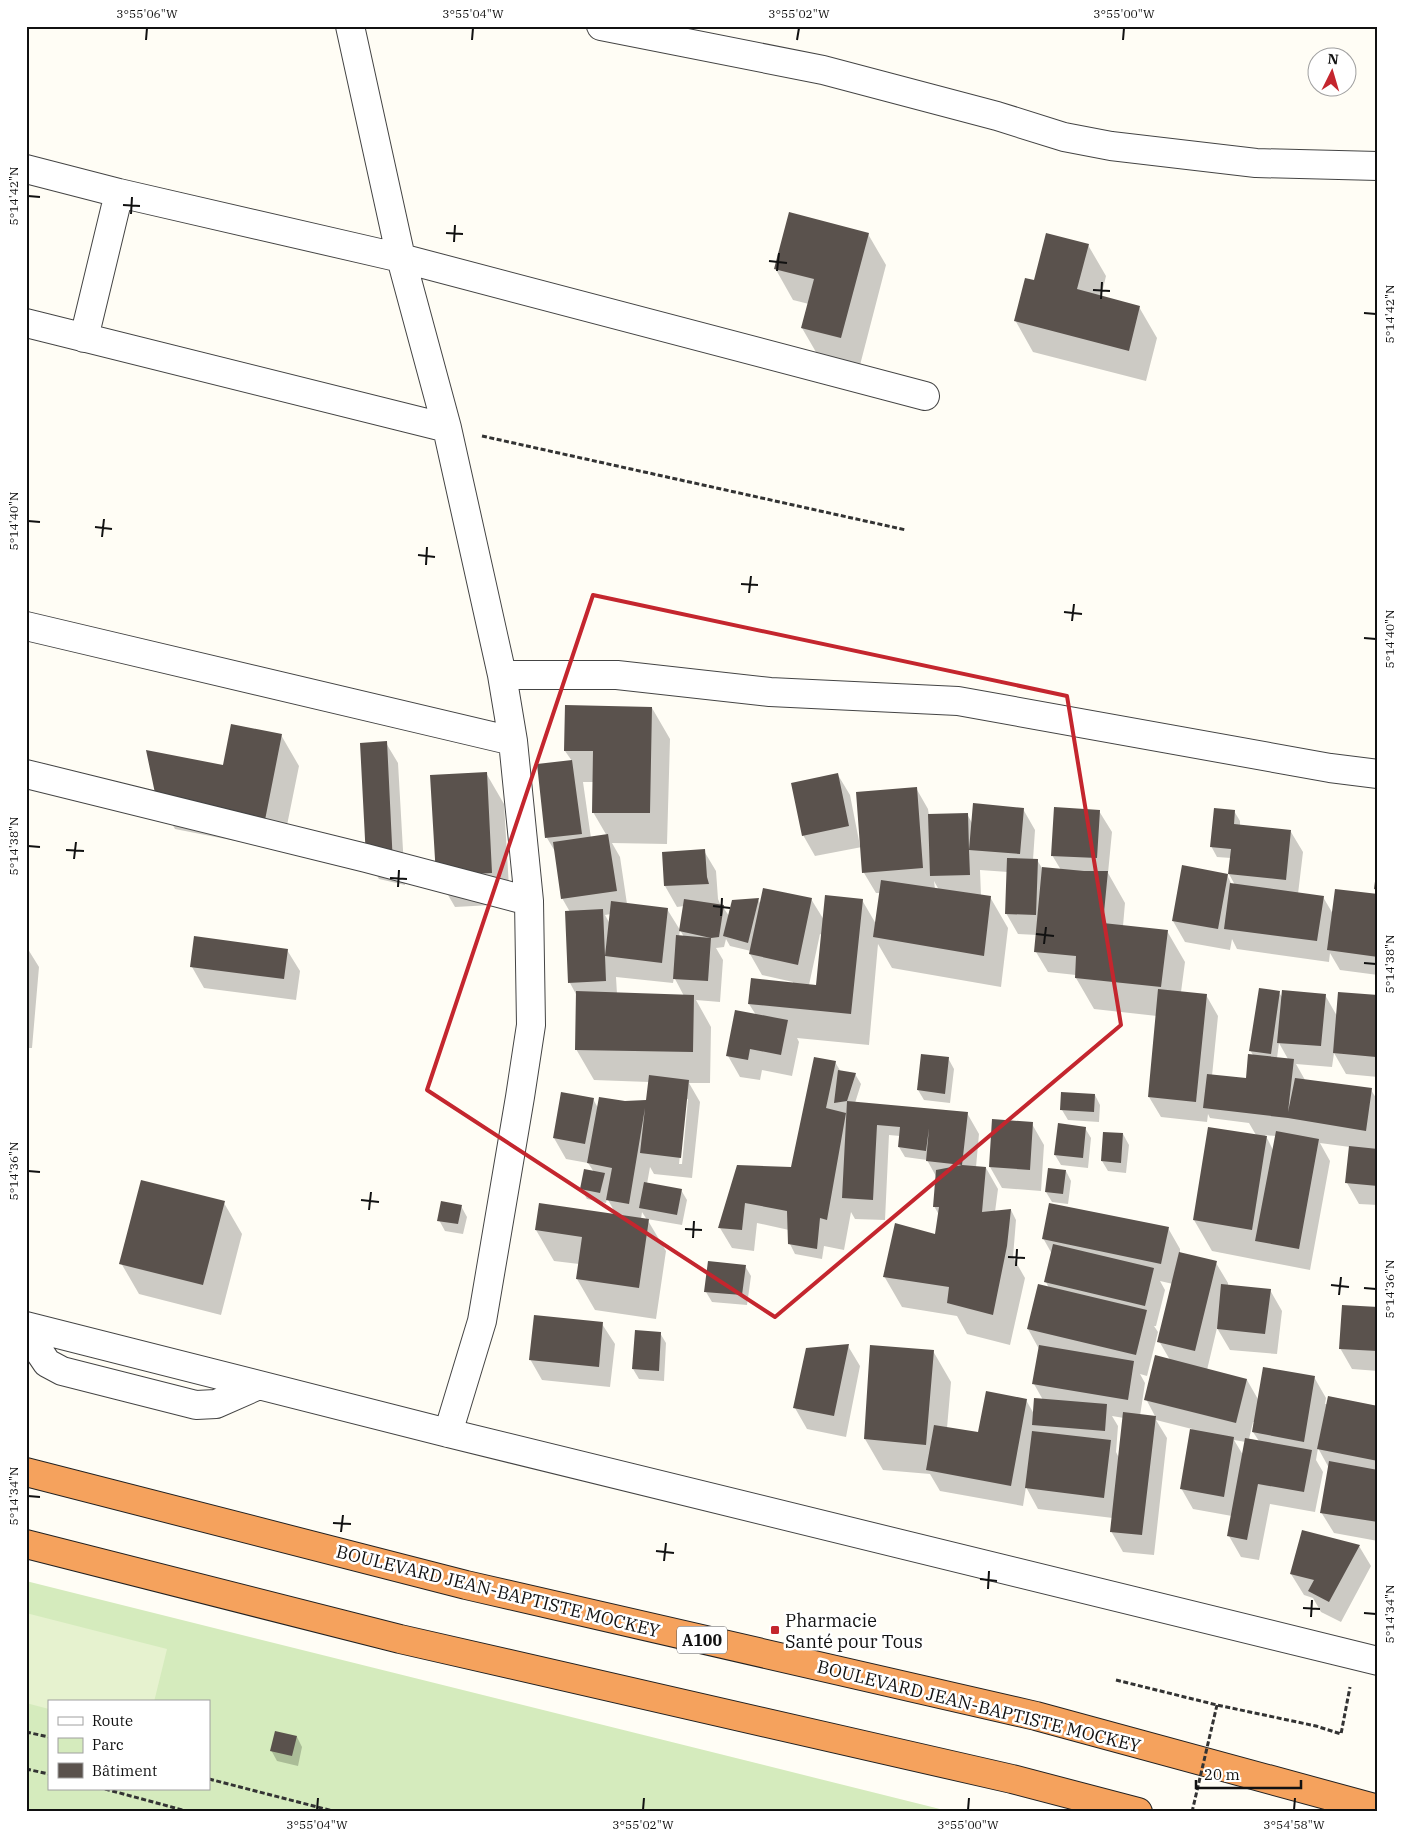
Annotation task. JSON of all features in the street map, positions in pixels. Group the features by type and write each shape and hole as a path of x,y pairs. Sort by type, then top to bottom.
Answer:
{"highway":[{"name":"BOULEVARD JEAN-BAPTISTE MOCKEY","path":"26,1472 466,1585 1036,1716 1378,1809"},
{"path":"26,1544 400,1639 1012,1779 1138,1812"}],"street":[{"path":"350,26 401,258 447,428 502,675 513,741 529,900 531,1025 482,1320 448,1433"},
{"path":"601,26 823,70 997,116 1064,137 1111,146 1256,163 1378,166"},
{"path":"26,169 119,193 401,258 925,396"},
{"path":"84,338 119,193"},
{"path":"26,324 447,428"},
{"path":"26,626 513,741"},
{"path":"502,675 616,675 770,692 958,701 1330,768 1378,774"},
{"path":"26,774 529,900"},
{"path":"26,1326 448,1433 1367,1659"},
{"path":"26,1332 47,1363 62,1372 196,1405 216,1404 260,1385"}],"path":[{"path":"447,428 906,530"},
{"path":"1116,1680 1216,1705 1316,1726 1341,1734 1367,1659"},
{"path":"1192,1812 1216,1705"},
{"path":"26,1732 48,1738"},
{"path":"26,1768 48,1774"},
{"path":"210,1779 337,1812"},
{"path":"109,1790 190,1812"}],"highlighted area":[{"path":"593,595 1067,696 1121,1025 775,1317 427,1090"}],"green space":[{"path":"26,1581 952,1812 26,1812"},
{"path":"26,1613 167,1649 154,1700 48,1700 48,1709 26,1703"}],"building":[{"path":"789,212 869,233 841,338 801,328 814,279 774,269"},
{"path":"1046,233 1089,244 1077,289 1140,306 1129,351 1014,321 1025,278 1034,280"},
{"path":"565,705 652,707 650,813 592,813 593,751 564,751"},
{"path":"231,724 282,734 265,820 156,798 146,750 223,765"},
{"path":"387,741 393,865 366,858 360,743"},
{"path":"572,760 582,834 545,838 537,764"},
{"path":"487,772 492,873 436,876 430,775"},
{"path":"838,773 849,826 802,836 791,783"},
{"path":"917,787 923,868 862,873 856,792"},
{"path":"973,803 1024,808 1020,854 969,850"},
{"path":"1054,807 1100,810 1097,858 1051,856"},
{"path":"1214,808 1235,810 1234,824 1291,830 1286,880 1228,874 1231,849 1210,847"},
{"path":"968,813 970,875 930,876 928,814"},
{"path":"608,834 617,891 561,899 553,842"},
{"path":"705,849 709,884 664,886 662,852"},
{"path":"1007,858 1038,859 1036,915 1005,914"},
{"path":"1182,865 1228,874 1218,929 1172,921"},
{"path":"1378,866 1378,890 1374,889"},
{"path":"1042,867 1108,871 1103,923 1168,930 1161,987 1075,978 1076,956 1034,952"},
{"path":"881,880 991,896 984,956 873,937"},
{"path":"1230,883 1324,896 1317,941 1224,929"},
{"path":"763,888 812,898 798,965 749,954"},
{"path":"1335,889 1378,894 1378,957 1327,950"},
{"path":"825,895 863,899 851,1014 748,1004 751,978 816,985"},
{"path":"759,898 748,943 723,936 732,900"},
{"path":"684,899 724,905 719,937 711,938 679,931"},
{"path":"611,901 668,908 662,963 605,956"},
{"path":"603,909 606,981 568,983 565,911"},
{"path":"676,935 711,938 708,981 673,979"},
{"path":"194,936 288,949 284,979 190,967"},
{"path":"1259,988 1280,991 1271,1054 1249,1051"},
{"path":"1158,989 1207,994 1196,1102 1148,1097"},
{"path":"1282,990 1326,994 1321,1046 1277,1043"},
{"path":"576,991 694,995 693,1052 575,1050"},
{"path":"1338,992 1378,995 1376,1057 1333,1053"},
{"path":"735,1010 788,1020 781,1055 750,1049 748,1060 726,1056"},
{"path":"921,1054 949,1057 945,1094 917,1090"},
{"path":"1248,1054 1294,1059 1288,1112 1295,1078 1372,1088 1366,1131 1288,1118 1203,1108 1207,1074 1246,1078"},
{"path":"814,1057 836,1061 826,1108 846,1113 827,1220 820,1218 817,1249 788,1244 787,1211 745,1203 742,1230 718,1228 737,1165 791,1167"},
{"path":"838,1070 856,1073 847,1101 834,1103"},
{"path":"649,1075 689,1080 681,1158 640,1153 645,1108 629,1204 606,1200 612,1168 587,1163 599,1097 625,1101 646,1100"},
{"path":"561,1092 594,1098 585,1144 553,1138"},
{"path":"1061,1092 1095,1094 1094,1112 1060,1110"},
{"path":"847,1101 968,1112 962,1165 926,1161 929,1128 926,1151 898,1147 900,1127 877,1125 873,1200 842,1198"},
{"path":"992,1119 1033,1122 1030,1170 989,1167"},
{"path":"1058,1123 1086,1127 1083,1158 1054,1155"},
{"path":"1208,1127 1267,1136 1252,1230 1193,1220"},
{"path":"1276,1131 1319,1139 1299,1249 1255,1241"},
{"path":"1103,1132 1123,1133 1121,1163 1101,1161"},
{"path":"1349,1146 1378,1149 1378,1186 1345,1183"},
{"path":"962,1165 986,1167 982,1212 1011,1209 1007,1246 993,1315 947,1303 949,1287 883,1277 895,1223 935,1234 939,1207 933,1207 936,1170"},
{"path":"1048,1168 1066,1170 1063,1194 1045,1192"},
{"path":"584,1169 605,1173 600,1193 580,1189"},
{"path":"141,1180 225,1201 203,1285 119,1264"},
{"path":"644,1182 682,1189 677,1215 639,1208"},
{"path":"441,1201 462,1205 458,1224 437,1221"},
{"path":"539,1203 649,1219 639,1288 576,1279 582,1237 535,1230"},
{"path":"1049,1203 1169,1227 1161,1264 1042,1239"},
{"path":"1053,1244 1154,1268 1145,1306 1044,1282"},
{"path":"1179,1252 1217,1261 1195,1351 1157,1342"},
{"path":"708,1261 746,1265 742,1295 704,1292"},
{"path":"1038,1284 1147,1310 1136,1355 1027,1329"},
{"path":"1221,1284 1271,1289 1265,1334 1217,1329"},
{"path":"1342,1305 1378,1307 1378,1351 1339,1349"},
{"path":"534,1315 603,1322 599,1367 529,1360"},
{"path":"635,1330 661,1332 659,1371 632,1369"},
{"path":"849,1344 834,1416 793,1408 806,1348"},
{"path":"870,1345 934,1350 926,1445 864,1439"},
{"path":"1039,1345 1134,1361 1128,1400 1032,1384"},
{"path":"1155,1355 1247,1379 1236,1423 1144,1400"},
{"path":"1263,1367 1315,1376 1304,1442 1252,1432"},
{"path":"986,1391 1027,1399 1011,1486 926,1470 934,1425 978,1432"},
{"path":"1328,1396 1378,1406 1378,1461 1317,1449"},
{"path":"1034,1398 1107,1404 1105,1431 1032,1425"},
{"path":"1123,1412 1156,1416 1142,1535 1110,1532"},
{"path":"1190,1429 1234,1437 1224,1497 1180,1489"},
{"path":"1032,1431 1111,1440 1104,1498 1025,1488"},
{"path":"1245,1438 1312,1450 1304,1492 1258,1484 1247,1540 1227,1536"},
{"path":"1329,1461 1378,1470 1378,1522 1320,1513"},
{"path":"1302,1530 1360,1545 1329,1602 1308,1591 1314,1580 1290,1574"},
{"path":"275,1731 297,1736 292,1756 270,1751"}],"place":[{"name":"Pharmacie Santé pour Tous","path":"775,1630"}]}
